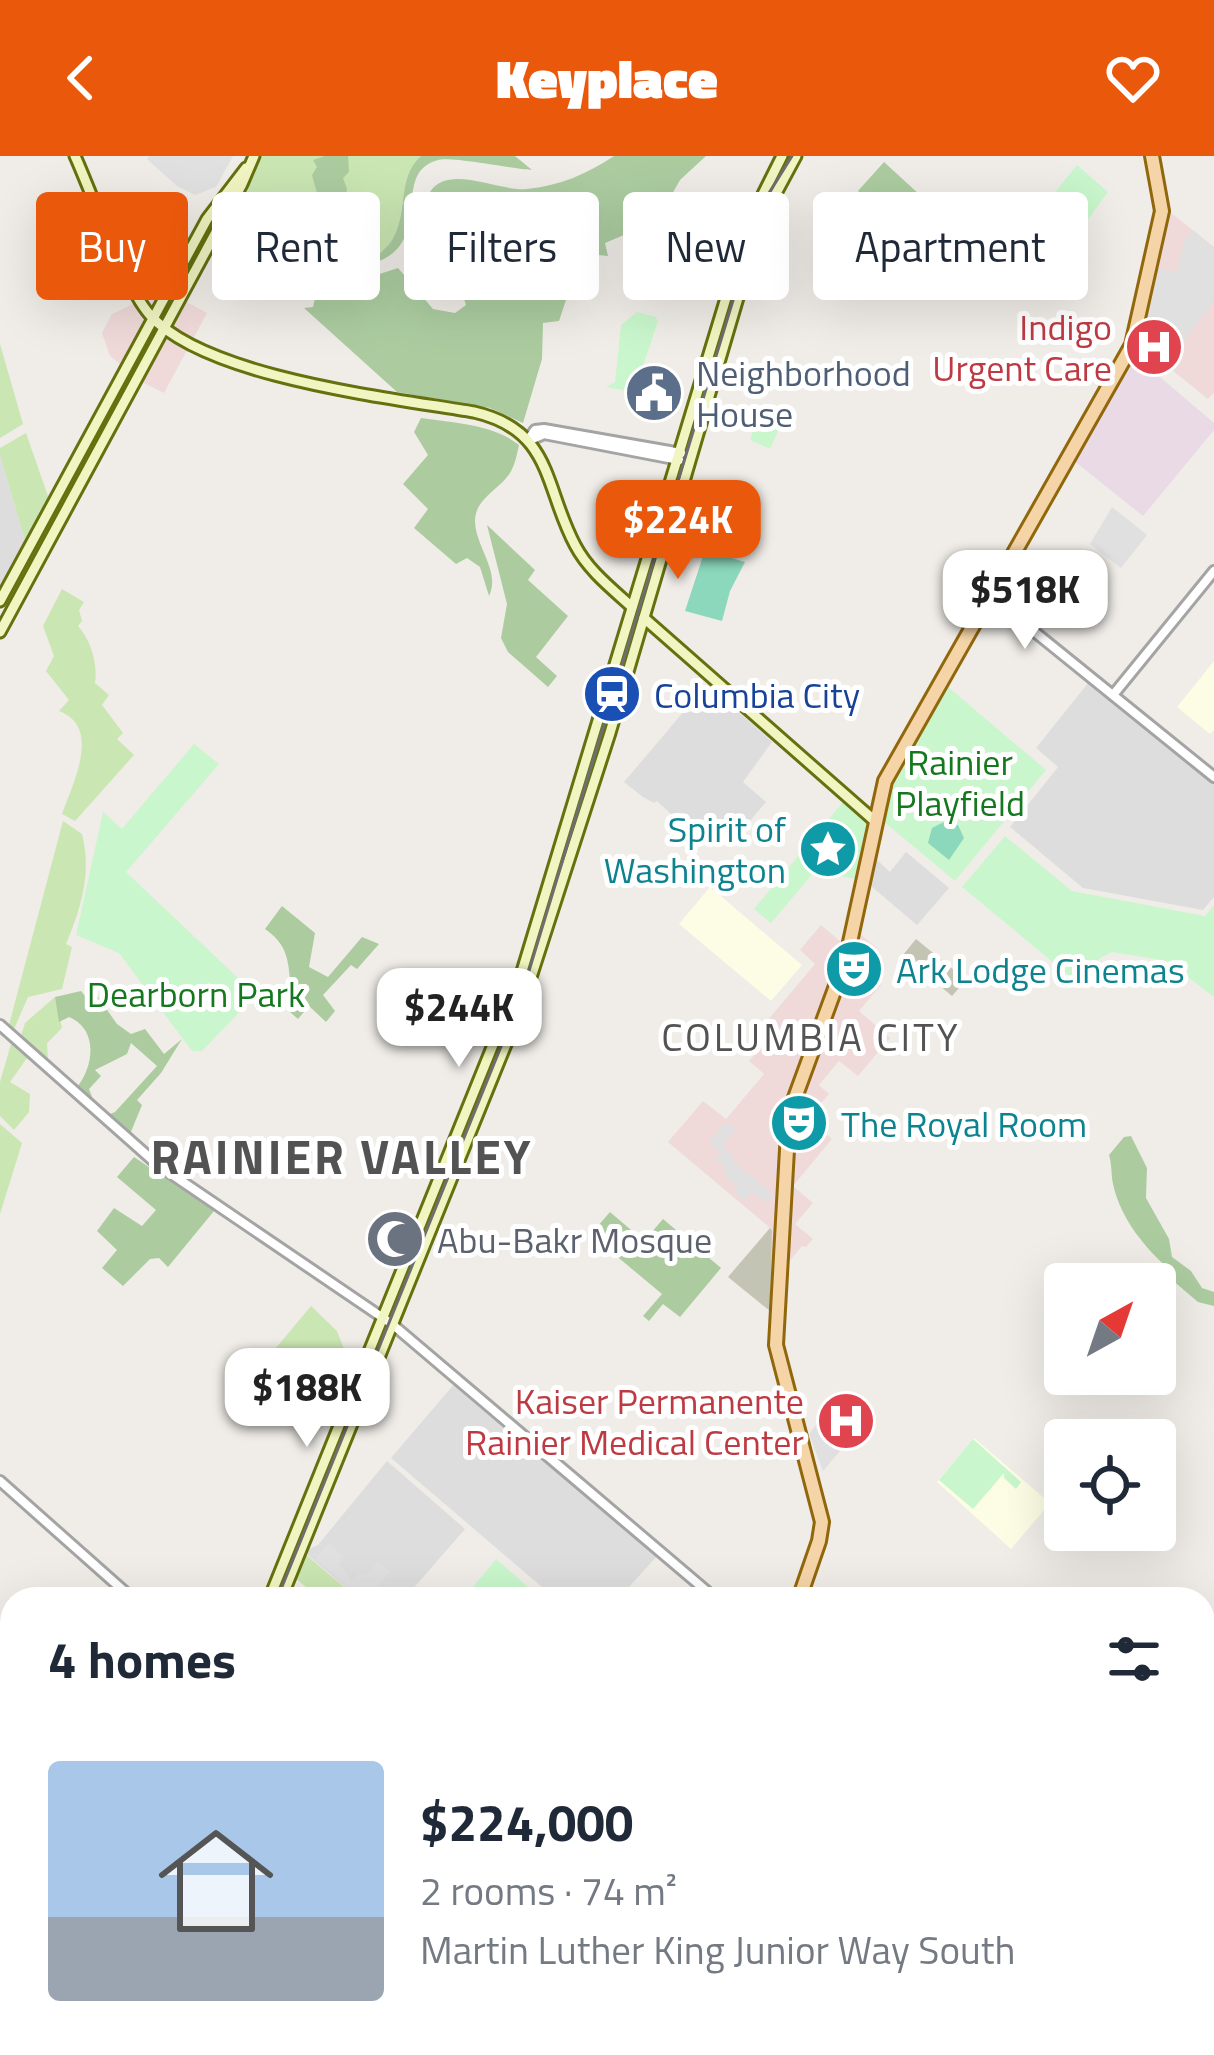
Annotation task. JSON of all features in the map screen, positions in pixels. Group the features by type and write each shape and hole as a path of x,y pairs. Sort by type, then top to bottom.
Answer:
{"main road":[{"path":"75,156 144,308 164,328 253,368 488,415 528,440 545,464 579,552 644,618 876,822"},
{"path":"274,1587 520,978 751,215 782,156"},
{"path":"286,1587 529,987 760,223 796,156"},
{"path":"804,1587 822,1522 776,1345 785,1135 793,1100 847,956 885,781 1134,340 1162,211 1152,156"},
{"path":"0,601 207,220 252,160"},
{"path":"0,632 252,160"},
{"path":"144,308 161,305"},
{"path":"997,580 1008,610"}],"street":[{"path":"528,440 535,430 544,429 691,460"},
{"path":"1113,695 1214,571"},
{"path":"989,595 1214,777"},
{"path":"0,1025 158,1165 392,1324 702,1587"},
{"path":"0,1480 120,1587"}],"shaded area":[{"path":"149,156 233,156 216,187 195,195 177,186"},
{"path":"1171,213 1214,247 1214,393 1208,399 1141,345"},
{"path":"1193,230 1214,248 1214,301 1174,354 1145,330 1158,268 1177,272 1184,242"},
{"path":"142,300 183,300 207,313 164,393 140,381 110,356 102,333 112,314"},
{"path":"1134,355 1214,423 1214,430 1143,516 1073,460"},
{"path":"0,455 26,544 0,590"},
{"path":"736,499 749,516 739,556 714,547 726,503"},
{"path":"1112,507 1147,535 1121,568 1090,544"},
{"path":"1214,661 1214,730 1210,734 1177,707"},
{"path":"1089,682 1214,784 1214,897 1203,910 1083,888 1010,827 1058,767 1036,748"},
{"path":"707,684 772,742 743,782 766,802 738,835 714,816 696,837 657,801 624,782"},
{"path":"906,852 949,888 917,925 871,886 876,859 890,872"},
{"path":"710,887 802,965 771,1001 679,924"},
{"path":"821,925 854,953 860,934 877,948 861,968 881,985 859,1011 890,1038 858,1076 839,1061 819,1085 829,1094 808,1119 832,1139 793,1186 813,1203 795,1224 813,1239 768,1287 769,1227 668,1142 703,1101 726,1119 764,1074 749,1061 766,1041 757,1033 815,964 800,950"},
{"path":"916,939 966,980 952,996 903,955"},
{"path":"725,1123 736,1129 722,1146 773,1195 766,1203 752,1192 744,1201 733,1191 738,1184 726,1179 724,1166 715,1159 720,1152 709,1142"},
{"path":"770,1228 772,1231 770,1311 728,1277"},
{"path":"455,1383 658,1555 629,1587 542,1587 391,1458"},
{"path":"821,1419 850,1439 823,1471 809,1434"},
{"path":"974,1438 1044,1498 1044,1510 1011,1549 937,1482"},
{"path":"387,1461 465,1529 414,1587 345,1587 303,1551 318,1545"},
{"path":"329,1543 344,1557 339,1564 352,1581 378,1562 390,1572 377,1587 347,1587 315,1559"}],"green space":[{"path":"261,156 421,156 408,175 397,230 380,254 380,192 243,192"},
{"path":"348,156 349,172 343,178 347,192 317,192 313,160"},
{"path":"421,156 515,156 532,170 438,160 424,167 413,192 405,192"},
{"path":"614,156 706,156 673,192 623,192 623,235 605,243 608,256 599,255 599,192 430,192 438,184 462,179 516,189 539,187"},
{"path":"884,162 917,192 859,192"},
{"path":"1077,165 1108,192 1088,220 1088,192 1056,191"},
{"path":"404,195 404,238 393,253 380,260 397,230"},
{"path":"398,268 404,275 404,300 425,300 433,309 455,313 466,305 464,300 566,300 559,321 543,323 542,359 523,423 490,408 397,392 304,308 313,307 315,300 380,300 380,274"},
{"path":"637,312 658,321 633,396 606,387 615,382 621,325"},
{"path":"0,344 23,424 0,438"},
{"path":"761,404 786,413 770,449 750,440"},
{"path":"421,418 485,429 519,445 510,473 476,512 476,530 492,577 489,596 480,567 467,558 456,564 414,528 428,509 403,484 428,455 414,432"},
{"path":"26,433 50,502 26,544 0,448"},
{"path":"487,525 535,570 528,580 568,616 536,657 557,676 548,687 508,652 501,638 507,604"},
{"path":"705,550 745,562 722,621 685,611"},
{"path":"62,589 84,602 78,626 92,653 95,683 109,695 102,705 123,733 117,739 134,755 75,821 62,814 82,742 72,719 59,711 69,700 46,671 54,656 43,626"},
{"name":"Rainier Playfield","path":"947,686 1046,770 955,881 883,821 892,782"},
{"name":"Dearborn Park","path":"194,744 219,764 126,872 256,995 202,1051 192,1051 119,953 76,935 103,812 122,829"},
{"path":"843,802 867,823 857,879 814,872 771,923 754,909"},
{"path":"63,821 82,834 86,863 80,904 66,944 72,947 62,989 28,997 14,1029 9,1025"},
{"path":"944,822 958,825 964,838 949,860 928,843 932,828"},
{"path":"1005,836 1072,891 1205,916 1214,905 1214,997 1167,961 1112,952 1100,958 1078,983 962,887"},
{"path":"282,906 315,933 309,967 328,977 362,937 379,944 357,969 351,965 323,995 335,1011 326,1022 309,1006 298,1019 274,998 290,980 289,971 281,945 265,929"},
{"path":"93,990 117,1024 131,1034 145,1029 164,1054 182,1039 137,1100 142,1105 130,1134 108,1115 157,1066 131,1043 127,1054 95,1070 101,1076 89,1089 94,1102 78,1086 90,1058 89,1039 69,1017 59,1022 55,997 81,991 85,996"},
{"path":"55,997 62,1028 47,1043 48,1060 21,1036 25,1023"},
{"path":"11,1044 27,1058 10,1082 30,1094 29,1112 14,1130 0,1116 0,1082"},
{"path":"0,1124 22,1143 0,1214"},
{"path":"1131,1136 1147,1168 1146,1198 1169,1239 1172,1257 1191,1271 1202,1288 1214,1292 1214,1306 1198,1302 1176,1283 1176,1263 1163,1263 1122,1210 1109,1155 1124,1137"},
{"path":"134,1157 214,1211 168,1267 159,1258 150,1259 123,1286 102,1268 117,1250 97,1231 114,1208 142,1226 156,1210 117,1177"},
{"path":"610,1212 644,1241 663,1219 721,1268 680,1317 663,1304 649,1321 643,1316 662,1294 602,1244 607,1238 596,1228"},
{"path":"311,1306 337,1331 344,1349 310,1390 270,1355"},
{"path":"973,1439 1021,1482 1016,1489 1004,1473 973,1509 939,1480"},
{"path":"304,1553 344,1587 306,1587 294,1577"},
{"path":"496,1559 528,1587 473,1587"}],"tram line":[{"path":"282,1587 521,997 755,228 792,156"}],"place":[{"name":"Indigo Urgent Care","path":"1154,347"},
{"name":"Neighborhood House","path":"654,393"},
{"name":"Columbia City","path":"612,694"},
{"name":"Spirit of Washington","path":"828,849"},
{"name":"Ark Lodge Cinemas","path":"854,969"},
{"name":"The Royal Room","path":"799,1123"},
{"name":"Abu-Bakr Mosque","path":"395,1239"},
{"name":"Kaiser Permanente Rainier Medical Center","path":"846,1421"}],"district":[{"name":"COLUMBIA CITY","path":"811,1036"},
{"name":"RAINIER VALLEY","path":"342,1156"}]}
